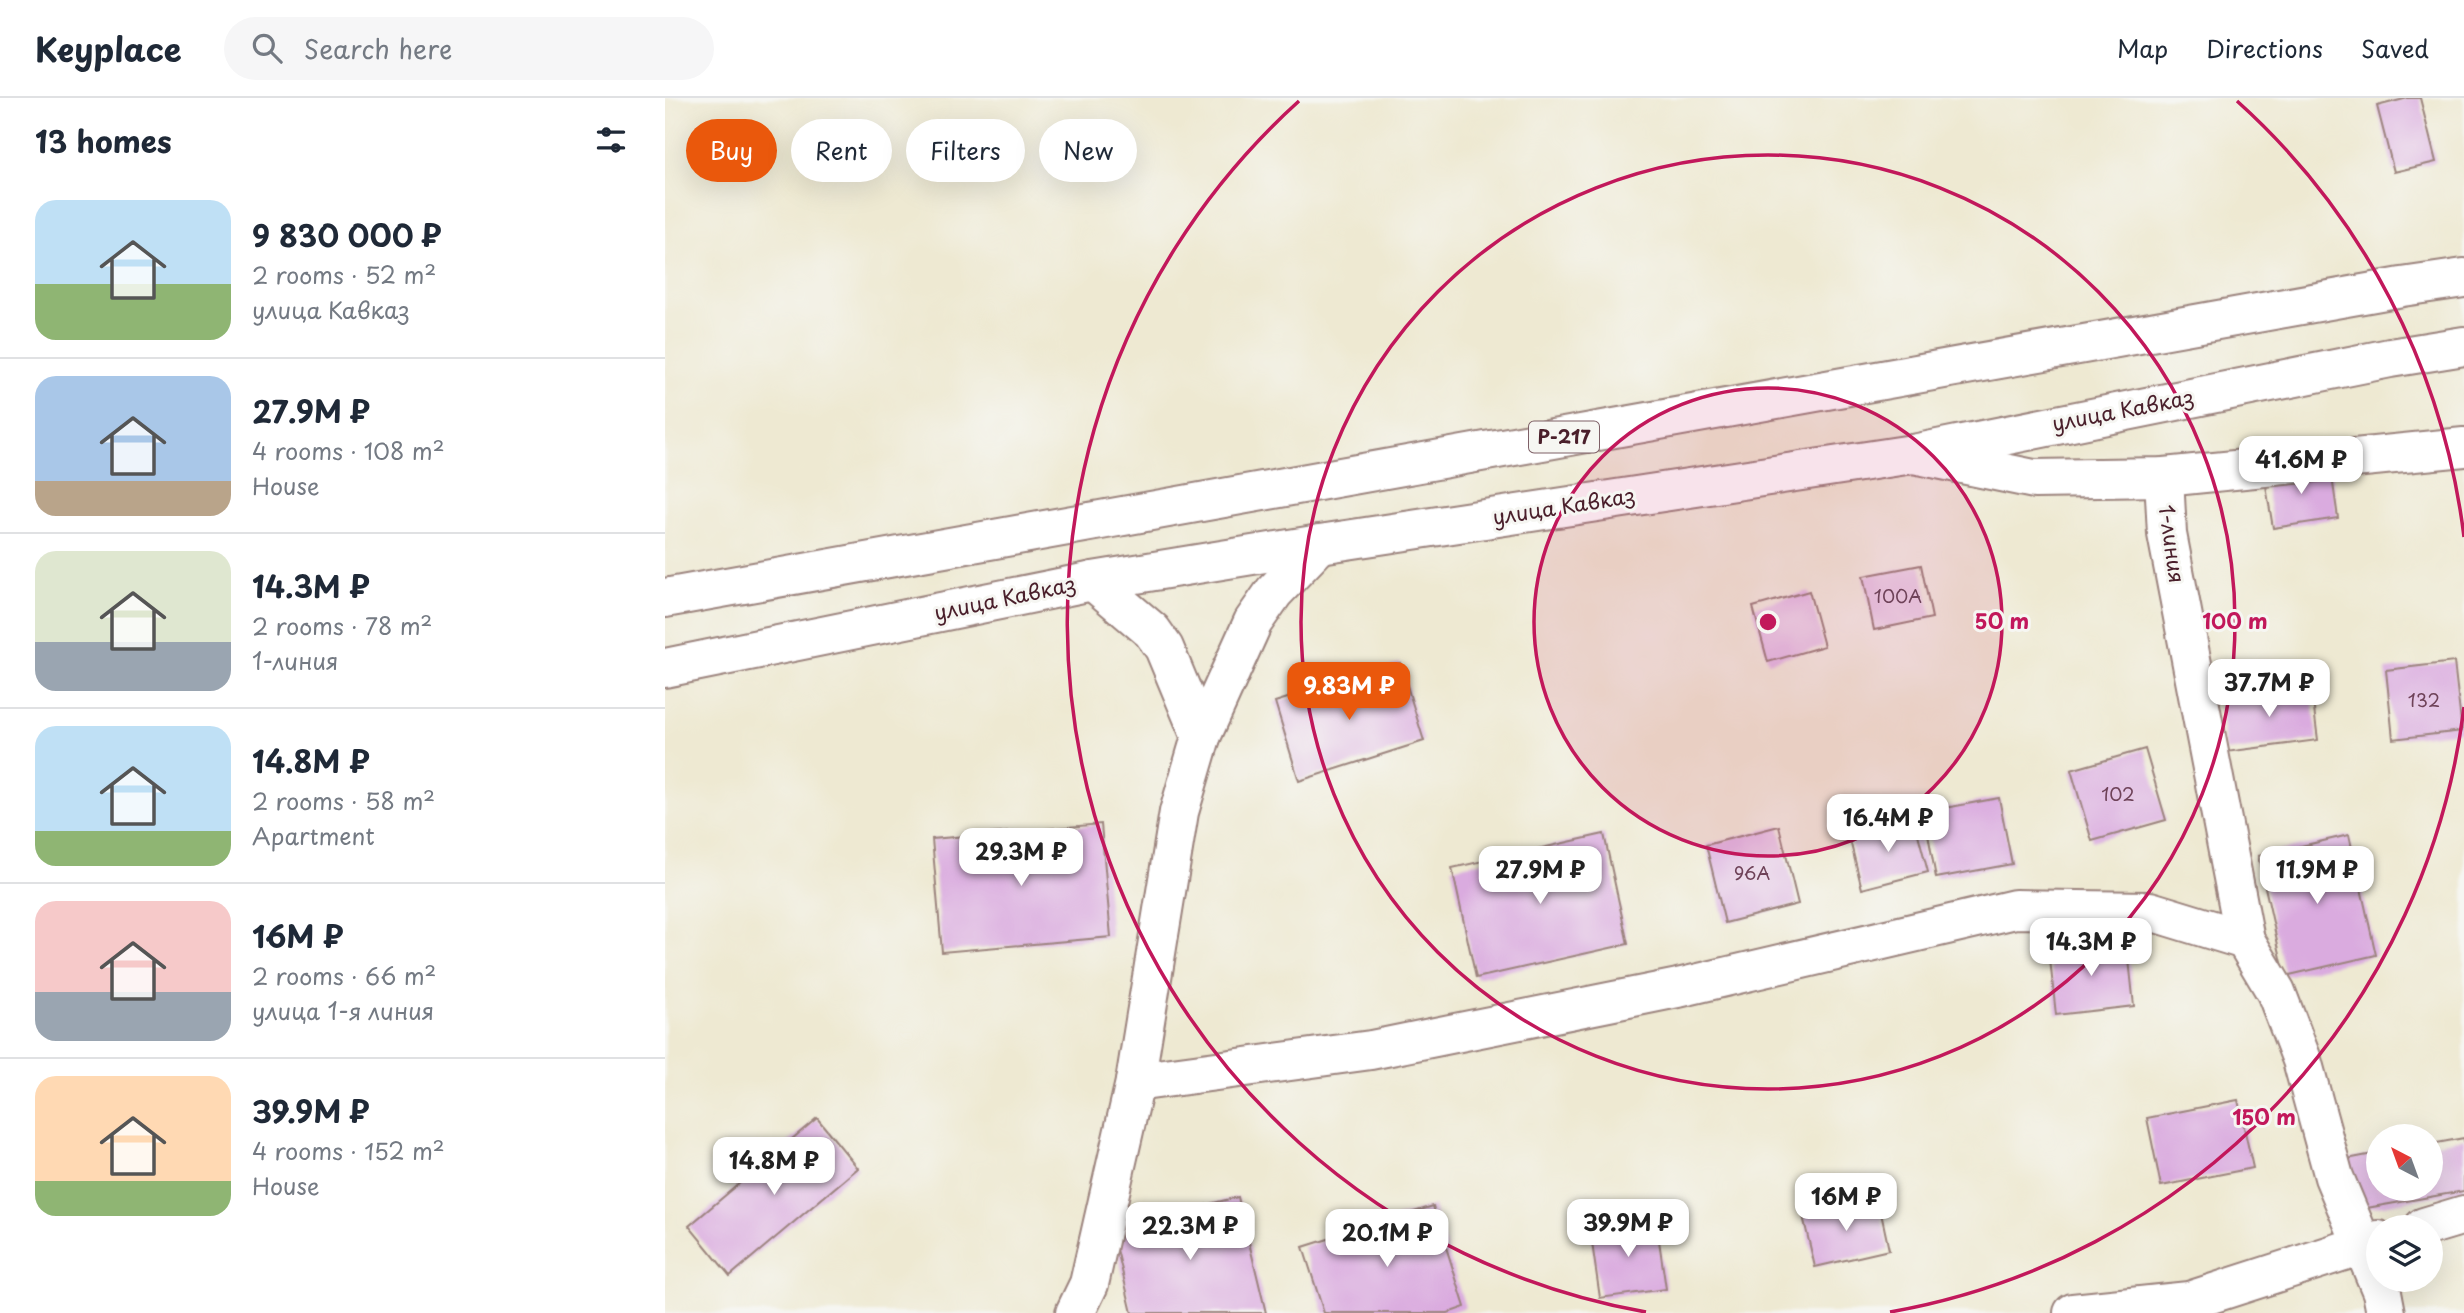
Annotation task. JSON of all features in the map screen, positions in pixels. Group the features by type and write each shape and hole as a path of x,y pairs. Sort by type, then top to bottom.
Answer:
{"main road":[{"name":"Р-217","path":"665,598 2388,289 2464,278"},
{"name":"улица Кавказ","path":"665,668 1093,581 1913,454 2390,358 2464,346"},
{"path":"1913,454 2034,479 2164,477 2464,447"},
{"name":"1-линия","path":"2164,477 2167,534 2245,940 2276,992 2302,1060 2333,1177 2366,1236"},
{"path":"1075,1313 1089,1284 1135,1082 1179,812 1201,737 1252,622 1274,592 1320,544"},
{"path":"1093,581 1153,631 1164,648 1201,737"},
{"path":"1135,1082 1384,1047 1678,988 2015,909 2150,911 2245,940"},
{"path":"2443,1221 2464,1215"},
{"path":"2073,1313 2189,1301 2366,1244"},
{"name":"1-линия","path":"2382,1292 2386,1313"}],"building":[{"path":"2408,98 2420,98 2436,162 2394,172 2377,106"},
{"path":"2330,463 2338,518 2273,528 2264,474"},
{"path":"1921,565 1932,618 1874,630 1863,576"},
{"path":"1809,591 1824,646 1768,662 1753,607"},
{"path":"2454,662 2462,731 2393,739 2386,670"},
{"path":"1400,663 1424,741 1299,781 1275,702"},
{"path":"2311,686 2318,740 2226,752 2219,698"},
{"path":"2145,749 2166,820 2092,841 2071,770"},
{"path":"1999,798 2012,864 1936,878 1924,812"},
{"path":"1914,819 1928,872 1862,889 1849,836"},
{"path":"1101,824 1111,937 942,952 932,839"},
{"path":"1779,826 1798,904 1725,923 1706,845"},
{"path":"1604,834 1628,944 1476,978 1452,868"},
{"path":"2349,835 2376,955 2285,976 2258,856"},
{"path":"2127,941 2134,1006 2056,1015 2049,950"},
{"path":"2238,1100 2253,1168 2161,1186 2147,1118"},
{"path":"817,1118 858,1168 730,1276 689,1226"},
{"path":"2464,1138 2464,1191 2443,1195 2443,1142"},
{"path":"2366,1155 2366,1201 2407,1201 2355,1210 2347,1159"},
{"path":"1238,1197 1266,1313 1132,1313 1112,1228"},
{"path":"1878,1199 1889,1250 1815,1267 1803,1216"},
{"path":"1433,1206 1465,1307 1448,1313 1324,1313 1303,1247"},
{"path":"1656,1220 1666,1289 1600,1298 1590,1229"}]}
